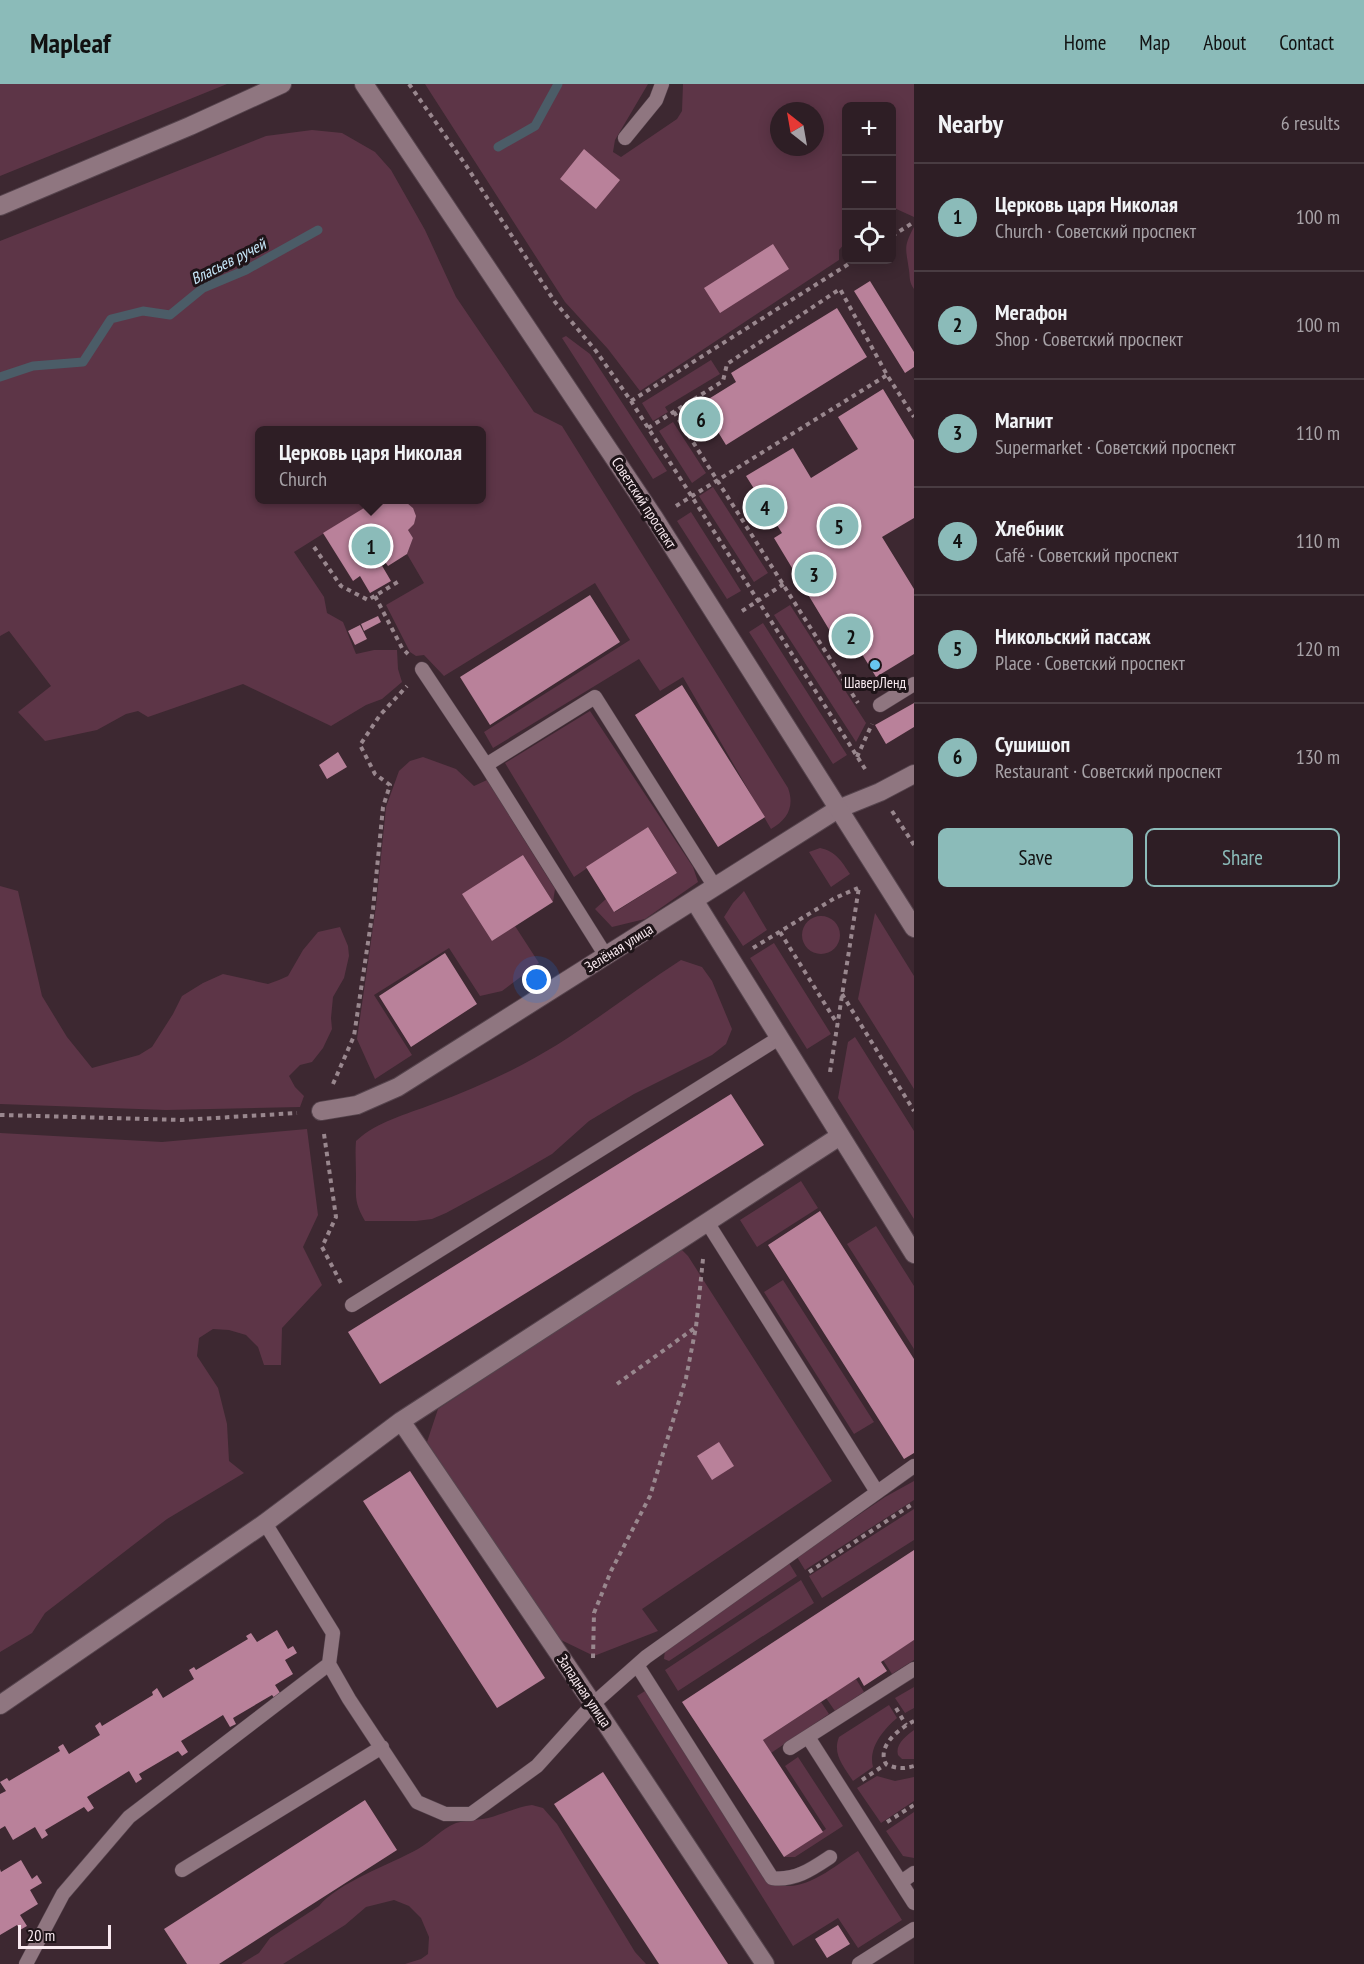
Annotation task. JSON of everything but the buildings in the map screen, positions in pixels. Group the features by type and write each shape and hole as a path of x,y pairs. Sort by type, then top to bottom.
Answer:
{"street":[{"path":"0,206 190,126 282,84"},
{"name":"Советский проспект","path":"364,84 655,519 914,928"},
{"name":"Зелёная улица","path":"321,1111 357,1105 398,1088 838,808 880,792 914,774"},
{"path":"694,900 914,1254"},
{"path":"0,1705 266,1523 401,1421 840,1136"},
{"name":"Западная улица","path":"401,1421 593,1704 765,1964"}],"lane":[{"path":"626,138 656,100 662,84"},
{"path":"422,669 486,765 606,956"},
{"path":"880,705 914,684"},
{"path":"486,765 595,698 715,887"},
{"path":"352,1305 779,1038"},
{"path":"707,1222 878,1492"},
{"path":"266,1523 333,1633 329,1664 417,1802 445,1814 471,1814 537,1766 593,1704 637,1665 914,1466"},
{"path":"26,1964 63,1894 129,1817 329,1664"},
{"path":"637,1665 772,1878 785,1880 802,1874 830,1857"},
{"path":"790,1748 914,1669"},
{"path":"808,1737 914,1903"},
{"path":"182,1870 382,1747"},
{"path":"901,1882 914,1874"},
{"path":"859,1964 914,1929"}],"path":[{"path":"409,84 465,164 555,302 596,351 631,401 914,845"},
{"path":"896,233 914,222"},
{"path":"631,401 849,264"},
{"path":"648,428 723,381 727,364 840,289 914,417"},
{"path":"655,519 888,375"},
{"path":"674,412 860,705"},
{"path":"314,547 341,586 368,600 401,580"},
{"path":"722,624 784,584"},
{"path":"352,1305 322,1247 336,1217 321,1111 354,1036 373,909 383,807 390,785 375,774 360,745 380,715 422,669 402,648 375,596"},
{"path":"857,756 873,725 866,715"},
{"path":"732,962 835,898 859,887 824,1109"},
{"path":"780,932 838,1025"},
{"path":"842,994 914,1111"},
{"path":"0,1115 182,1120 321,1111"},
{"path":"593,1659 594,1613 611,1571 650,1496 686,1378 696,1327 707,1222"},
{"path":"617,1384 696,1327"},
{"path":"914,1721 897,1732 886,1745 883,1754 886,1764 897,1769 914,1766"},
{"path":"860,1781 886,1764"},
{"path":"878,1828 914,1805"}],"shaded area":[{"path":"0,84 227,84 0,176"},
{"path":"425,84 648,84 615,140 613,152 621,157 677,119 682,111 683,84 914,84 914,217 896,209 896,102 842,102 842,247 839,250 839,260 640,391 608,349 565,302"},
{"path":"312,130 342,133 375,152 391,170 425,230 456,297 534,412 562,426 788,788 790,807 785,817 777,825 771,829 683,677 660,691 639,659 493,748 484,732 630,640 595,583 444,676 424,655 416,656 410,652 386,605 424,583 407,554 413,538 408,530 413,508 408,504 486,504 486,426 255,426 255,504 371,504 294,552 324,597 327,613 343,622 356,654 374,650 397,650 398,669 402,682 382,699 366,705 331,726 243,684 148,717 138,711 126,714 97,730 45,741 18,712 51,686 9,631 0,636 0,241 266,136"},
{"path":"914,227 914,289 910,280 906,248"},
{"path":"566,336 590,354 667,471 653,479 562,338"},
{"path":"711,360 720,374 665,407 668,412 653,421 642,403"},
{"path":"673,422 706,473 692,483 659,431"},
{"path":"713,487 768,573 754,582 699,496"},
{"path":"691,512 741,591 727,599 677,521"},
{"path":"790,605 866,723 856,742 774,615"},
{"path":"763,623 847,755 833,764 749,632"},
{"path":"590,711 693,867 698,882 645,919 612,927 595,909 606,899 615,912 677,873 648,827 574,877 505,763"},
{"path":"423,757 456,769 474,786 487,780 555,889 553,902 523,855 492,941 515,926 539,963 502,991 480,996 449,948 374,995 412,1055 375,1079 357,1039 376,906 386,807 399,771 410,761"},
{"path":"820,848 834,854 850,874 831,887 809,852"},
{"path":"0,886 18,891 42,996 67,1037 92,1068 139,1055 152,1047 182,996 203,983 223,974 268,984 279,980 288,976 303,950 318,932 340,927 348,946 349,956 344,978 333,997 332,1029 323,1048 312,1062 300,1065 289,1076 304,1096 300,1107 166,1110 0,1104"},
{"path":"744,891 767,930 743,946 724,917"},
{"path":"875,913 914,976 914,1089 858,999"},
{"path":"821,916 835,921 840,935 835,949 821,954 807,949 802,935 807,921"},
{"path":"774,943 831,1034 807,1049 750,958"},
{"path":"681,960 702,967 712,981 732,1029 726,1044 712,1055 634,1094 589,1121 552,1154 446,1213 432,1219 416,1221 365,1221 356,1199 356,1141 364,1134 392,1119 473,1088 534,1058 578,1032"},
{"path":"855,1037 914,1131 914,1219 838,1098 848,1042"},
{"path":"307,1129 318,1215 303,1247 322,1285 282,1328 281,1365 264,1365 258,1347 246,1335 229,1330 213,1329 199,1338 197,1356 218,1388 227,1424 229,1461 244,1473 167,1519 45,1613 32,1633 0,1652 0,1133 162,1142"},
{"path":"801,1181 818,1208 757,1247 740,1220"},
{"path":"876,1226 914,1286 914,1349 847,1244"},
{"path":"681,1249 688,1256 832,1481 642,1609 658,1631 594,1656 561,1640 427,1442 438,1409"},
{"path":"783,1280 874,1422 854,1434 764,1292"},
{"path":"914,1481 914,1500 805,1570 797,1557 885,1497"},
{"path":"914,1509 914,1540 822,1598 809,1576"},
{"path":"789,1563 797,1576 669,1661 664,1659 665,1650"},
{"path":"801,1580 814,1603 678,1691 665,1670"},
{"path":"914,1640 914,1660 892,1674 883,1660"},
{"path":"856,1679 864,1692 835,1711 826,1698"},
{"path":"914,1687 914,1708 905,1713 895,1698"},
{"path":"645,1691 768,1879 779,1885 802,1884 826,1872 858,1851 902,1920 858,1948 838,1918 793,1946 637,1696"},
{"path":"821,1702 829,1714 771,1753 763,1740"},
{"path":"889,1705 897,1718 882,1734 875,1746 873,1767 853,1781 838,1755 839,1737"},
{"path":"914,1730 914,1759 902,1759 898,1755 898,1747"},
{"path":"798,1757 843,1826 795,1857 784,1857 826,1829 785,1766"},
{"path":"877,1776 895,1781 914,1777 914,1801 881,1823 857,1788"},
{"path":"532,1805 543,1808 557,1824 635,1952 646,1964 405,1964 428,1954 429,1937 421,1918 409,1906 394,1900 366,1907 345,1925 283,1964 241,1964 259,1953 270,1938 319,1906 339,1889 418,1849 456,1823 488,1818"},
{"path":"914,1812 914,1858 903,1856 886,1831"}],"waterway":[{"name":"Власьев ручей","path":"498,147 535,126 558,84"},
{"name":"Власьев ручей","path":"0,377 33,366 83,362 111,319 143,311 170,315 203,288 246,270 318,230"}],"place":[{"name":"Сушишоп","path":"701,419"},
{"name":"Хлебник","path":"765,507"},
{"name":"Никольский пассаж","path":"839,526"},
{"name":"Церковь царя Николая","path":"371,546"},
{"name":"Магнит","path":"814,574"},
{"name":"Мегафон","path":"851,636"},
{"name":"ШаверЛенд","path":"875,665"}]}
